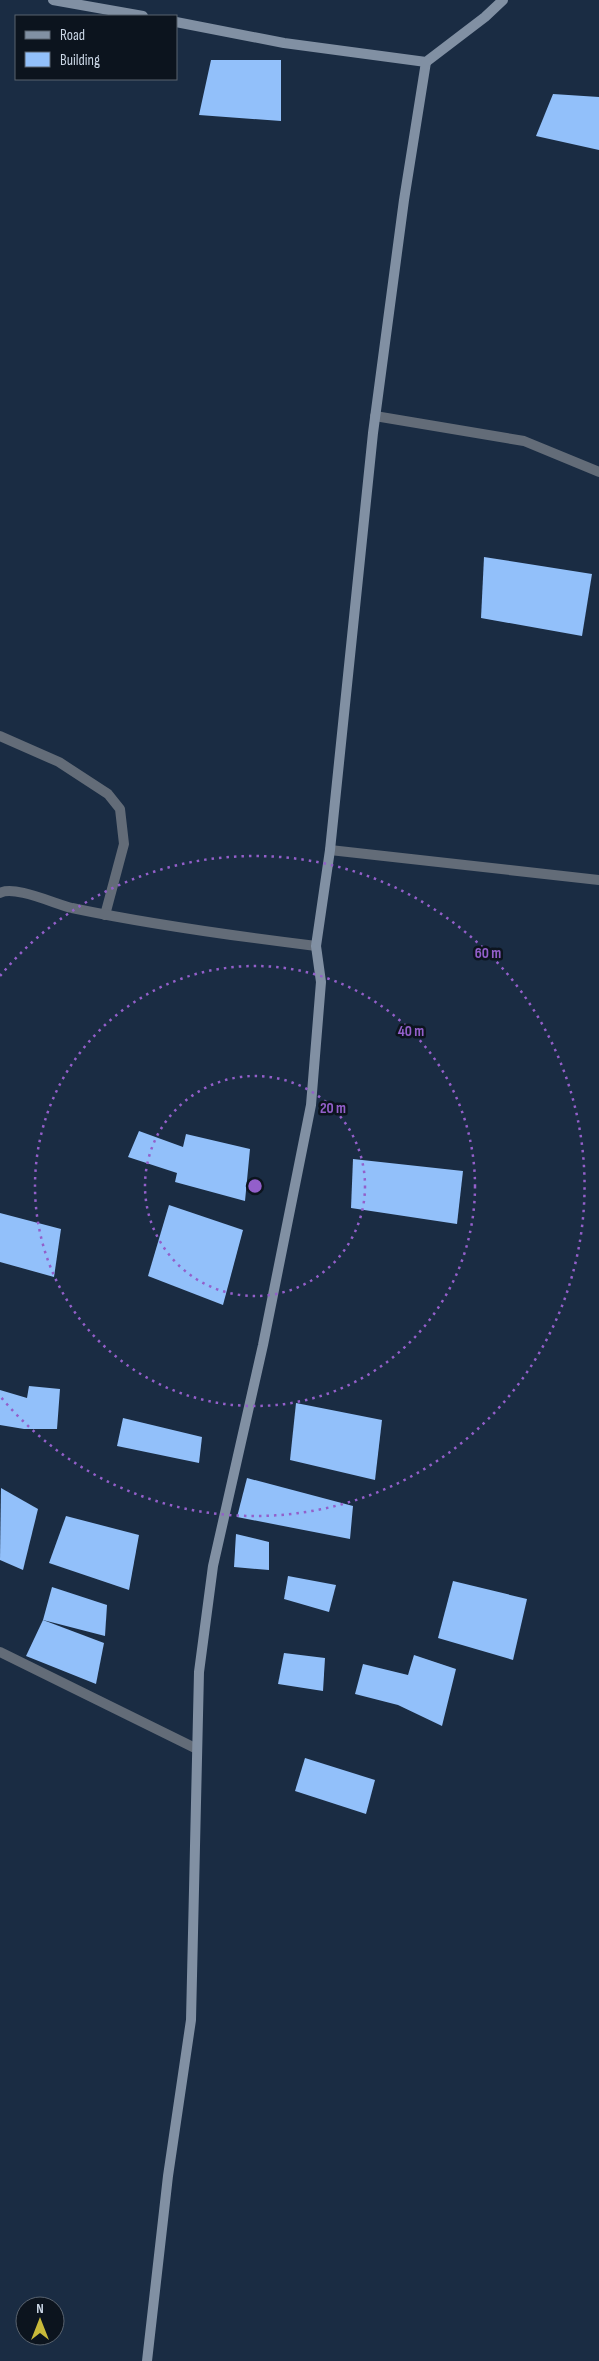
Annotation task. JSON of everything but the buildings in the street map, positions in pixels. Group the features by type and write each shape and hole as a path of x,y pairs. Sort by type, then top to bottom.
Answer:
{"street":[{"path":"53,0 137,15"},
{"path":"147,2361 168,2176 191,2020 199,1672 213,1566 263,1345 311,1104 321,982 316,946 330,850 375,416 404,200 426,62 485,17 503,0"},
{"path":"178,22 284,43 426,62"},
{"path":"375,416 524,441 599,472"},
{"path":"0,736 59,762 108,794 120,809 124,844 105,915"},
{"path":"330,850 599,880"},
{"path":"0,893 5,890 17,890 60,905 105,915 213,934 316,946"},
{"path":"0,1652 198,1749"}]}
